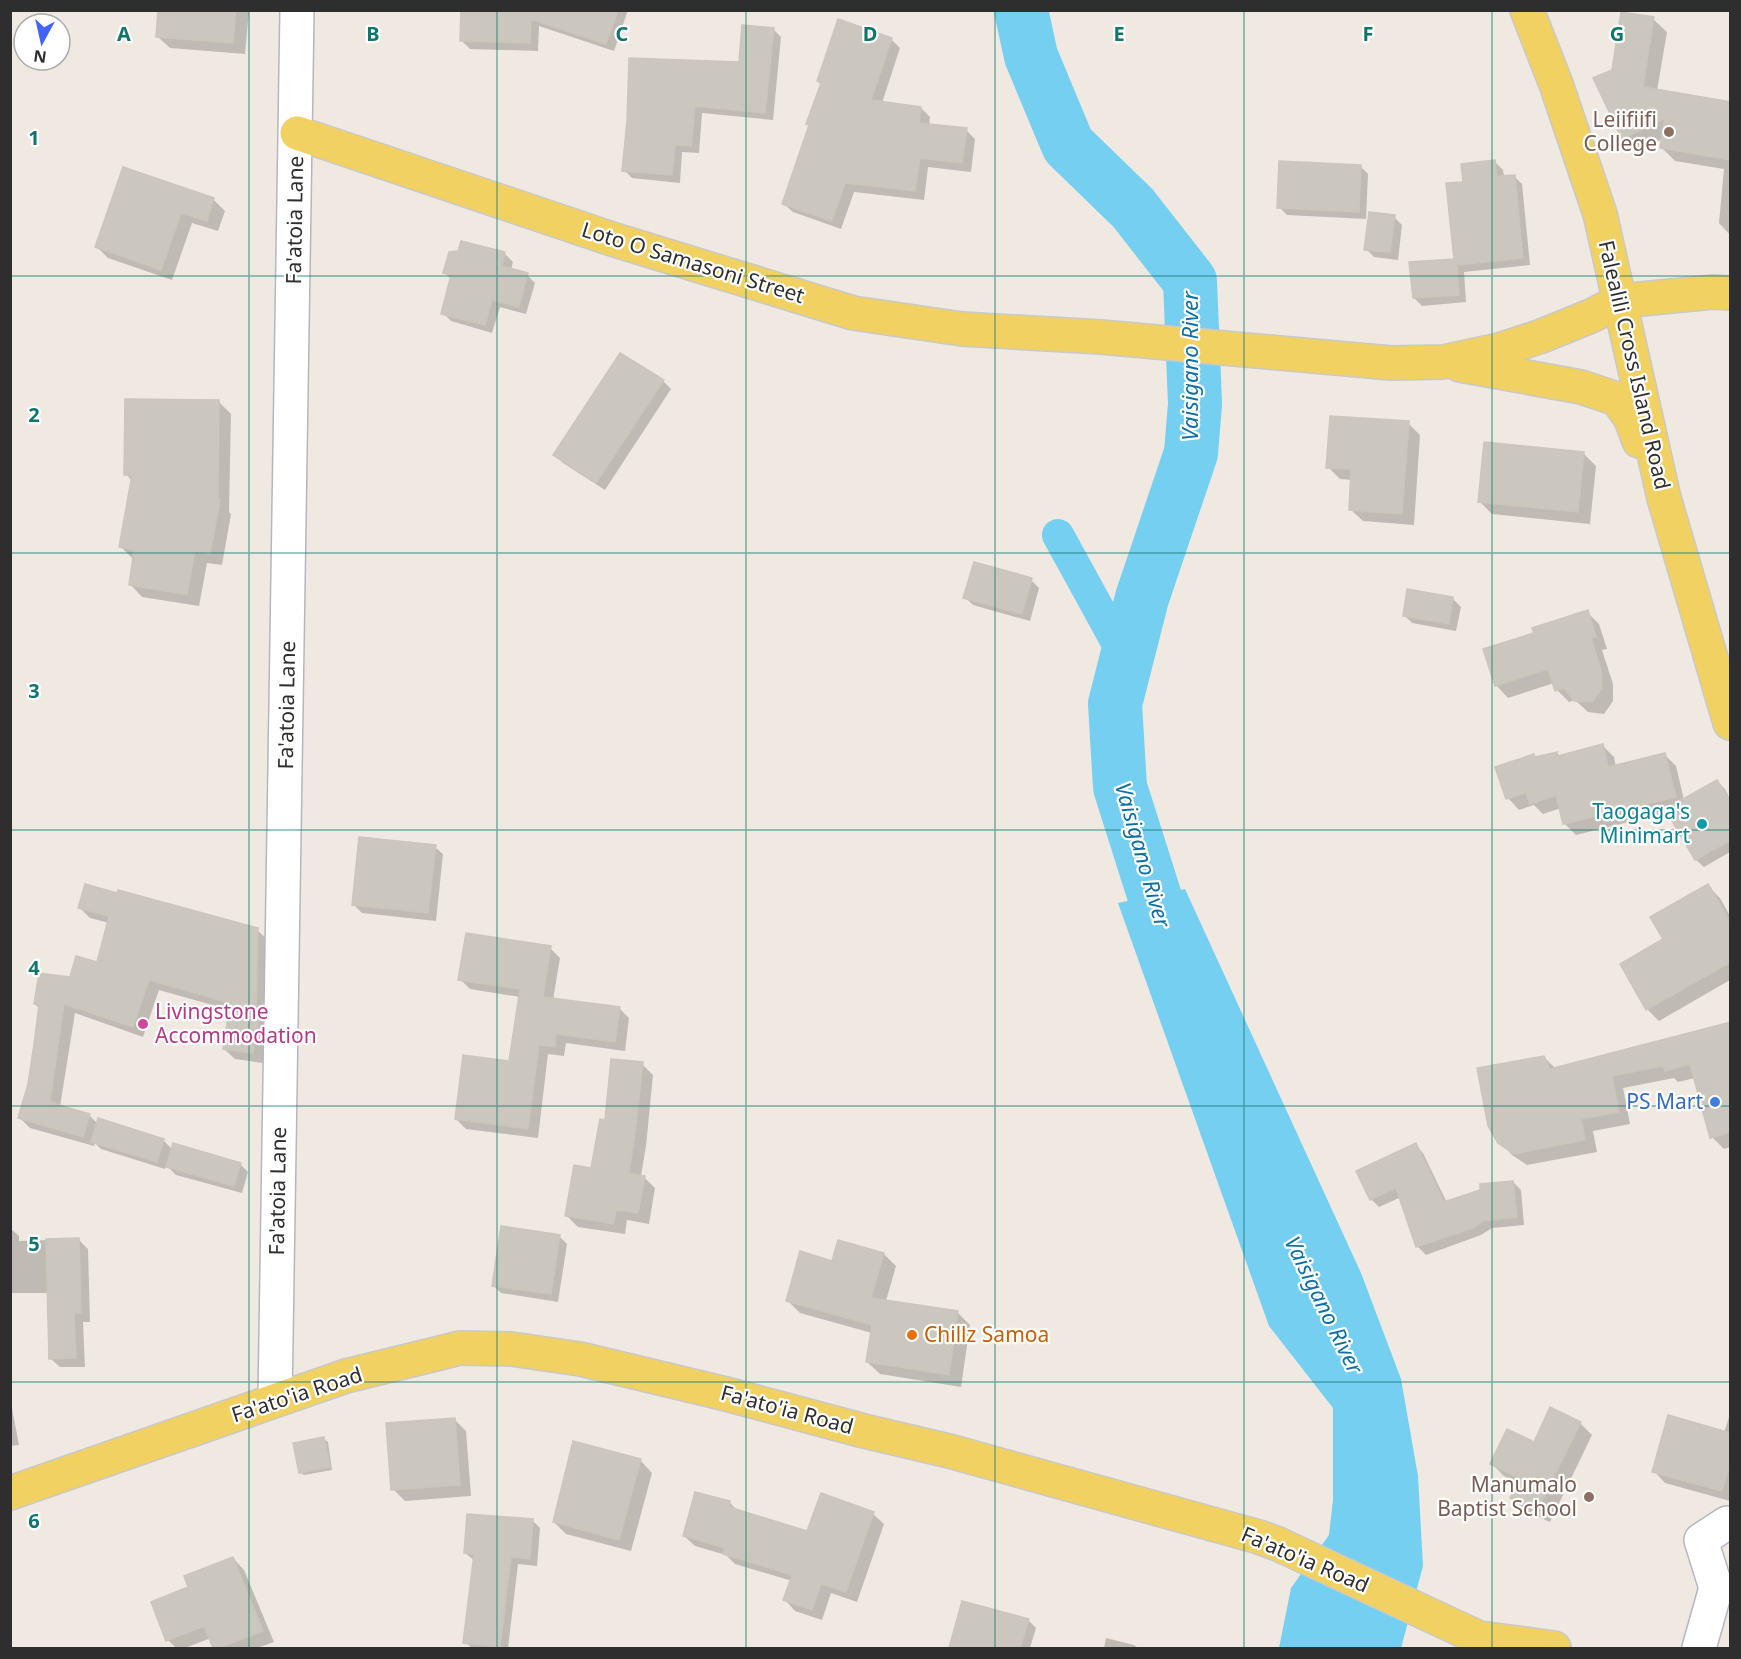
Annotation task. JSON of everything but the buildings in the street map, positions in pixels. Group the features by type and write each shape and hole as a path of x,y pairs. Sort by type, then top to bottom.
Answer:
{"main road":[{"name":"Falealili Cross Island Road","path":"1527,10 1556,84 1600,214 1664,498 1731,723"},
{"name":"Loto O Samasoni Street","path":"297,133 615,240 854,313 962,329 1101,337 1391,363 1443,362"},
{"path":"1443,362 1499,350 1539,337 1591,316 1620,301 1713,292 1731,293"},
{"path":"1443,362 1581,387 1617,399 1631,419 1664,498"},
{"name":"Fa'ato'ia Road","path":"10,1493 346,1376 460,1348 511,1350 580,1359 726,1394 949,1451 1248,1534 1278,1544 1479,1638 1554,1648"}],"street":[{"name":"Fa'atoia Lane","path":"275,1400 297,133 297,10"},
{"path":"1699,1648 1716,1588 1701,1540 1727,1523 1731,1525"},
{"path":"1722,1648 1731,1622"}],"water":[{"path":"1185,889 1361,1273 1401,1379 1418,1476 1423,1566 1401,1648 1279,1648 1291,1588 1329,1535 1333,1500 1333,1408 1269,1326 1118,903"}],"waterway":[{"name":"Vaisigano River","path":"1021,10 1031,56 1068,145 1133,208 1190,281 1195,404 1191,453 1142,598 1115,704 1120,787 1178,967"},
{"path":"1058,535 1126,659"}],"place":[{"name":"Leiifiifi College","path":"1669,132"},
{"name":"Taogaga's Minimart","path":"1702,824"},
{"name":"Livingstone Accommodation","path":"143,1024"},
{"name":"PS Mart","path":"1715,1102"},
{"name":"Chillz Samoa","path":"912,1335"},
{"name":"Manumalo Baptist School","path":"1589,1497"}]}
